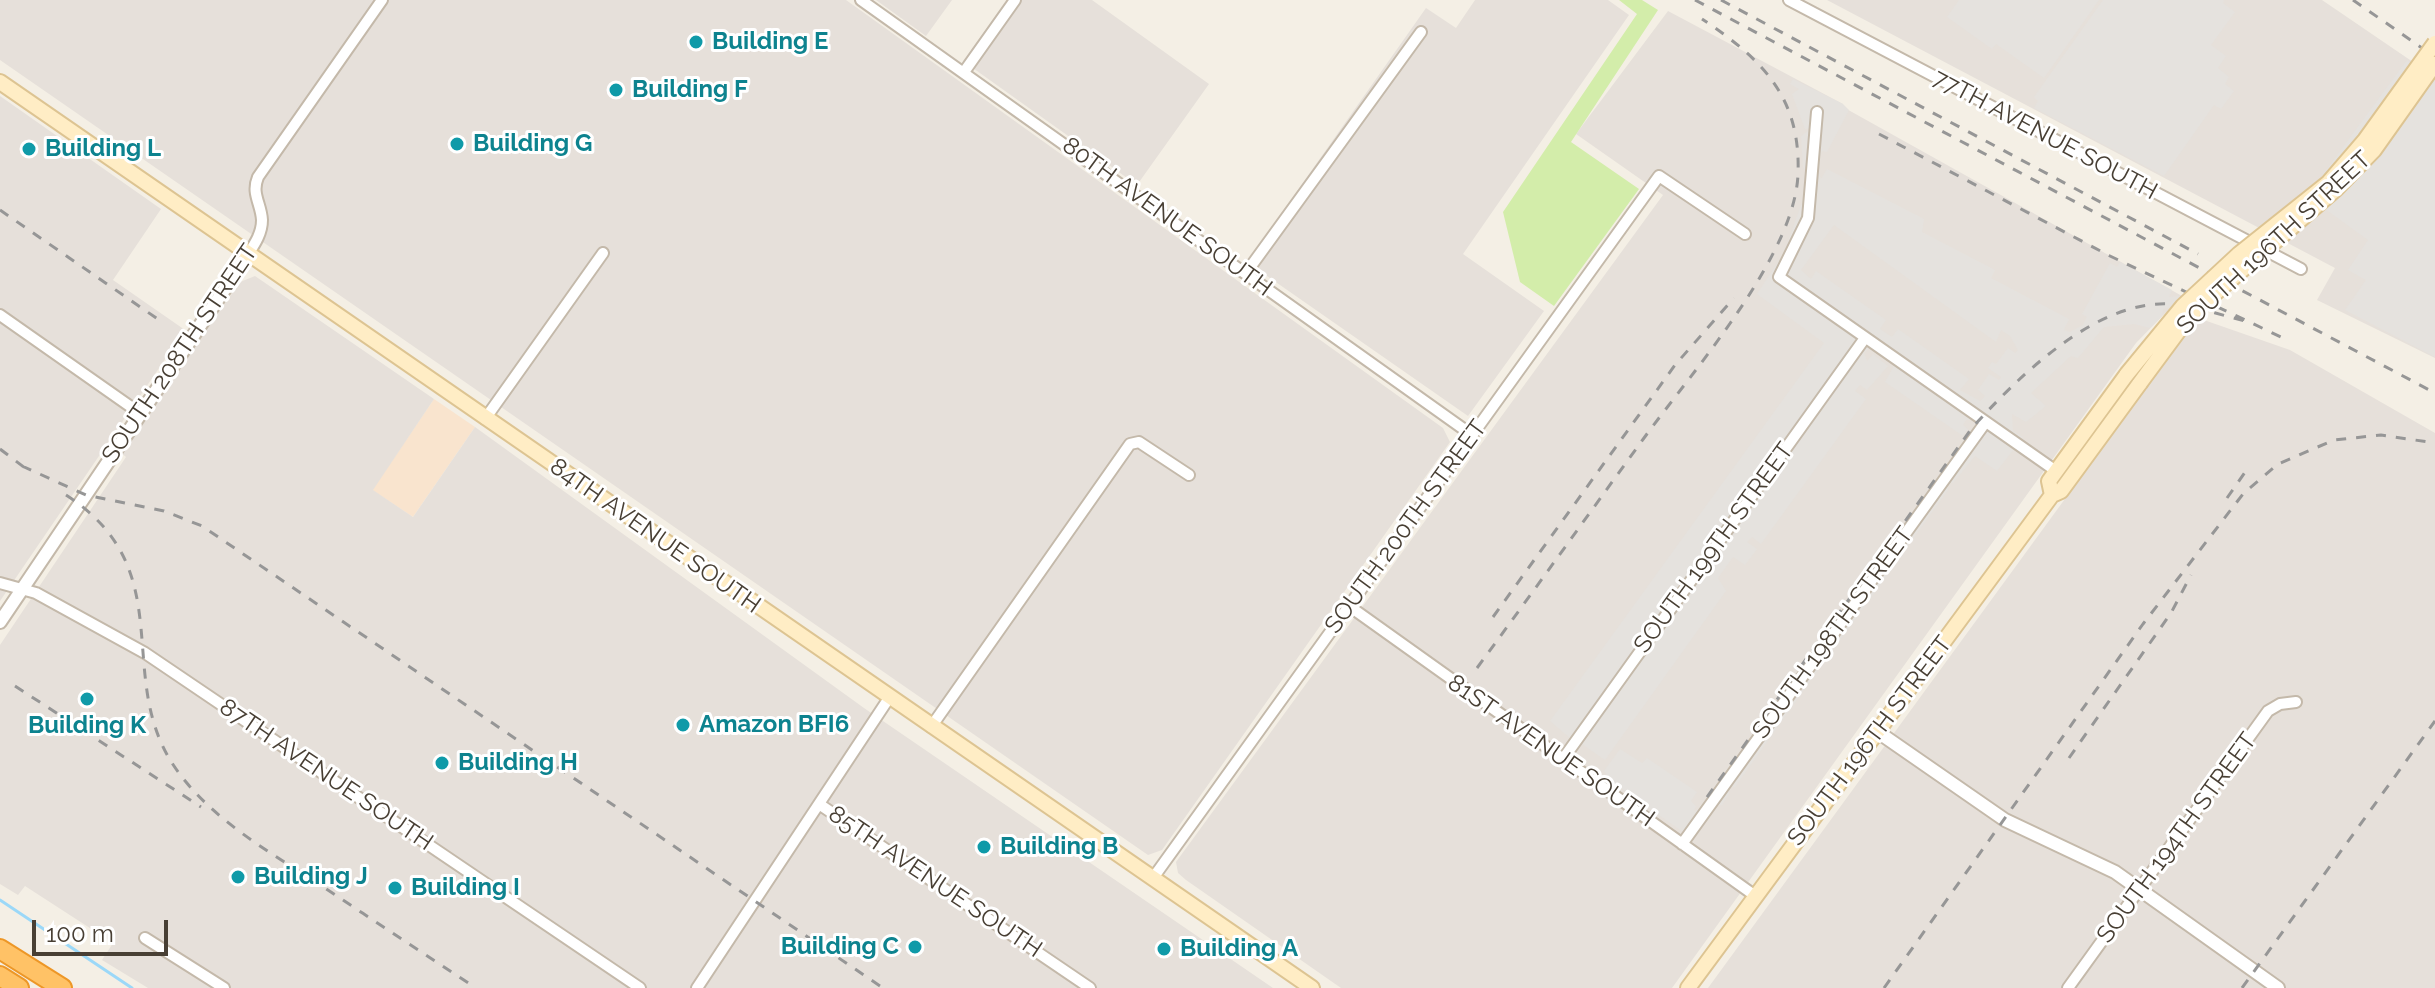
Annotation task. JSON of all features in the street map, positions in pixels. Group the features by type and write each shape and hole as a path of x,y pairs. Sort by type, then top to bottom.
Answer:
{"highway":[{"path":"0,949 62,988"},
{"path":"0,976 19,988"}],"main road":[{"name":"SOUTH 196TH STREET","path":"1688,988 2052,495 2061,491 2183,306 2239,254 2328,183 2365,140 2435,43"},
{"name":"SOUTH 196TH STREET","path":"2052,495 2049,481 2133,379 2191,314 2336,189 2374,150 2435,64"},
{"name":"84TH AVENUE SOUTH","path":"0,82 247,256 1312,988"}],"street":[{"name":"SOUTH 208TH STREET","path":"1,622 247,256 261,231 254,191 258,177 382,0"},
{"name":"80TH AVENUE SOUTH","path":"861,0 1472,435"},
{"path":"964,72 1015,0"},
{"name":"77TH AVENUE SOUTH","path":"1789,0 2301,269"},
{"path":"1246,273 1421,32"},
{"path":"1817,112 1808,218 1779,277 2056,471"},
{"name":"SOUTH 200TH STREET","path":"1153,878 1659,176 1745,234"},
{"path":"485,419 603,253"},
{"path":"0,315 141,414"},
{"name":"SOUTH 199TH STREET","path":"1563,759 1865,338"},
{"name":"SOUTH 198TH STREET","path":"1682,844 1985,423"},
{"path":"931,727 1130,444 1139,442 1189,475"},
{"name":"87TH AVENUE SOUTH","path":"0,583 36,593 145,653 640,988"},
{"name":"81ST AVENUE SOUTH","path":"1349,606 1754,895"},
{"path":"697,988 889,698"},
{"name":"SOUTH 194TH STREET","path":"2068,988 2268,711 2280,704 2296,702"},
{"path":"1878,732 2005,820 2047,843 2093,860 2140,889 2278,988"},
{"name":"85TH AVENUE SOUTH","path":"819,804 1090,988"},
{"path":"145,938 224,988"}],"shaded area":[{"path":"0,0 846,0 1443,428 1450,442 1162,850 1148,855 0,60"},
{"path":"876,0 952,0 926,36"},
{"path":"1007,0 1092,0 1209,84 1137,185 963,61"},
{"path":"1475,0 1608,0 1629,15 1463,254 1544,311 1468,416 1247,262 1426,8 1456,28"},
{"path":"1827,0 2322,0 2435,77 2435,358 2317,300 2335,268"},
{"path":"1959,0 2099,0 2044,78 1996,44 1992,49 1947,17"},
{"path":"2103,0 2224,0 2223,3 2235,12 2211,45 2226,56 2218,68 2229,77 2225,84 2234,91 2221,109 2214,105 2164,176 2034,108 2038,101 2034,97"},
{"path":"1668,11 1843,104 1843,107 2182,296 2136,343 1672,988 1341,988 1186,880 1178,873 1176,862 1663,195 1576,134"},
{"path":"2407,60 2435,80 2435,357 2345,310 2366,280 2348,270 2368,240 2307,196"},
{"path":"1793,79 1849,110 1827,152 1822,151 1816,164 1821,179 1827,169 1924,219 1922,232 1995,270 1991,278 2069,319 2064,330 2070,332 2083,325 2087,317 2082,314 2110,263 2117,267 2120,262 2172,290 2169,297 2182,296 2171,307 2163,309 2162,316 2150,328 2134,324 2104,327 2078,358 2071,356 2031,393 2046,406 2026,422 2012,414 2013,431 2023,437 1997,471 1975,456 1953,483 1947,481 1948,490 1862,610 1855,608 1857,617 1824,662 1819,658 1820,667 1735,787 1728,785 1729,794 1722,805 1713,806 1690,837 1611,781 1604,771 1620,749 1642,763 1647,758 1697,792 1691,801 1696,806 1694,811 1704,807 1977,428 1973,420 1966,420 1963,425 1968,429 1963,436 1885,382 1895,364 1873,348 1868,349 1864,353 1867,361 1873,354 1888,366 1867,390 1860,385 1855,391 1866,399 1761,544 1752,537 1747,542 1757,549 1745,565 1733,557 1718,578 1726,591 1605,760 1582,744 1579,746 1550,721 1824,343 1757,294 1784,253 1801,205 1807,201 1810,176 1803,167 1801,136 1812,128 1805,129 1792,94 1799,89 1790,84","holes":["1834,225 1996,342 2001,330 2010,336 2018,350 2015,353 2008,348 1996,364 1992,362 1988,368 2001,377 1999,380 1989,374 1978,390 1985,396 1980,401 1960,390 1969,379 1898,329 1892,337 1880,329 1886,320 1816,271 1811,279 1801,270"]},
{"path":"0,96 161,209 113,280 185,330 0,601"},
{"path":"255,276 434,399 373,490 413,517 475,427 864,708 1273,988 148,988 102,960 113,943 25,886 18,895 0,884 0,645 126,457 121,453 240,282"},
{"path":"2201,319 2290,350 2435,433 2435,988 1708,988 2178,344"},
{"path":"434,399 475,427 413,517 372,490"}],"green space":[{"path":"1619,0 1642,0 1658,10 1571,142 1639,189 1554,306 1520,282 1503,212 1637,14"}],"waterway":[{"path":"0,900 132,988"}],"railway":[{"path":"1695,0 2435,393"},
{"path":"1721,0 2198,254"},
{"path":"2353,0 2435,57"},
{"path":"1477,668 1738,312 1779,241 1792,206 1798,174 1797,147 1785,102 1760,65 1702,19"},
{"path":"1879,134 2110,256 2281,337"},
{"path":"0,210 162,322"},
{"path":"1493,617 1675,365 1734,298"},
{"path":"1707,797 1972,428 2035,365 2087,328 2115,314 2143,306 2181,305 2249,322"},
{"path":"1884,988 2143,624 2243,494 2278,464 2334,440 2381,435 2435,443"},
{"path":"0,449 29,471"},
{"path":"22,466 86,495 164,511 202,526 883,988"},
{"path":"2227,498 2248,468"},
{"path":"66,495 101,524 123,556 135,590 148,696 157,731 174,766 188,785 204,802 260,846 476,988"},
{"path":"2069,758 2171,613 2191,575"},
{"path":"15,686 201,807"},
{"path":"2242,988 2435,721"}],"place":[{"name":"Building E","path":"696,42"},
{"name":"Building F","path":"616,90"},
{"name":"Building G","path":"457,144"},
{"name":"Building L","path":"29,149"},
{"name":"Building K","path":"87,699"},
{"name":"Amazon BFI6","path":"683,725"},
{"name":"Building H","path":"442,763"},
{"name":"Building B","path":"984,847"},
{"name":"Building J","path":"238,877"},
{"name":"Building I","path":"395,888"},
{"name":"Building C","path":"915,947"},
{"name":"Building A","path":"1164,949"}]}
